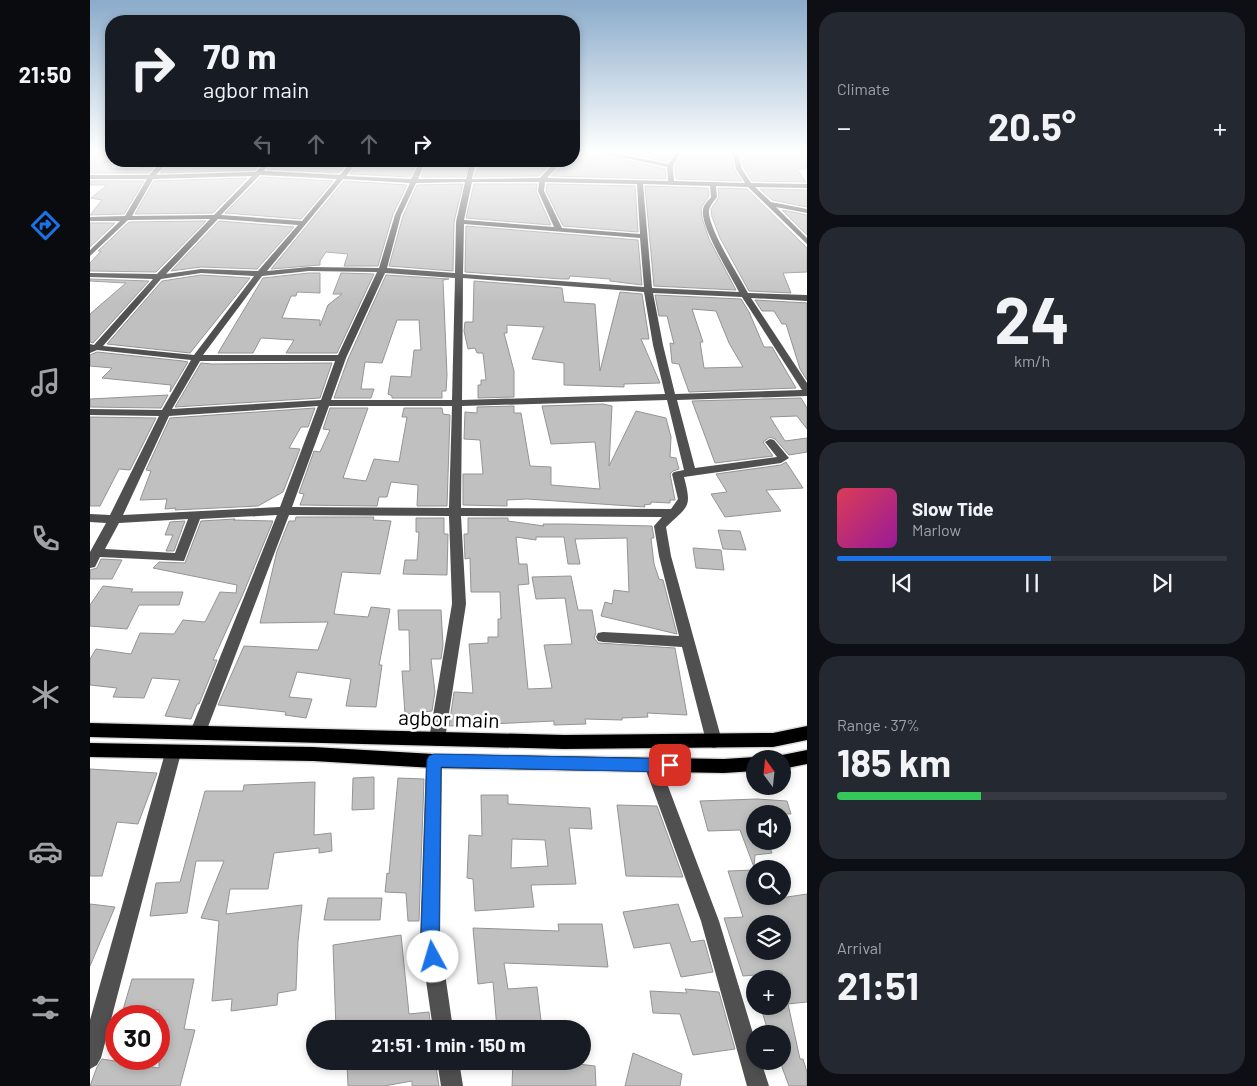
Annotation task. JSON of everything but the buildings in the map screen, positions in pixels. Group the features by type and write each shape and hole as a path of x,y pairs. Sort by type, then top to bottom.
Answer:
{"main road":[{"name":"agbor main","path":"90,730 319,734 564,742 773,740 807,733"},
{"path":"313,754 319,734"},
{"path":"90,750 173,753 313,754 434,760 652,765 746,765"},
{"path":"791,760 807,757"}],"street":[{"path":"90,254 128,217 136,203"},
{"path":"92,348 230,203"},
{"path":"93,558 116,519 164,413 197,358 260,274 321,203"},
{"path":"198,732 285,511 341,358 382,270 398,215 404,203"},
{"path":"437,739 459,604 455,514 456,403 460,222 464,203"},
{"path":"547,203 559,229"},
{"path":"641,203 648,290 671,399 690,472"},
{"path":"710,203 706,208 706,217 713,235 745,294 807,392"},
{"path":"772,204 807,211"},
{"path":"772,204 807,242"},
{"path":"90,219 128,217 216,218 304,223"},
{"path":"460,222 644,236"},
{"path":"90,275 162,276 201,271 260,274 309,269 382,270 648,290 807,298"},
{"path":"92,348 197,358 341,358"},
{"path":"90,412 164,413 324,403 456,403 533,400 671,399 807,392"},
{"path":"714,741 665,556 660,526 681,506 684,499 678,474 781,460 783,458 770,442"},
{"path":"90,518 116,519 285,511 455,514 481,511 672,513"},
{"path":"93,558 161,555 179,558 195,516"},
{"path":"603,637 689,642"},
{"path":"90,1058 173,753"},
{"path":"434,760 430,939 442,1020"},
{"path":"652,765 710,921 758,1086"},
{"path":"449,1070 452,1086"}],"route":[{"path":"433,957 430,939 434,760 670,765"}]}
